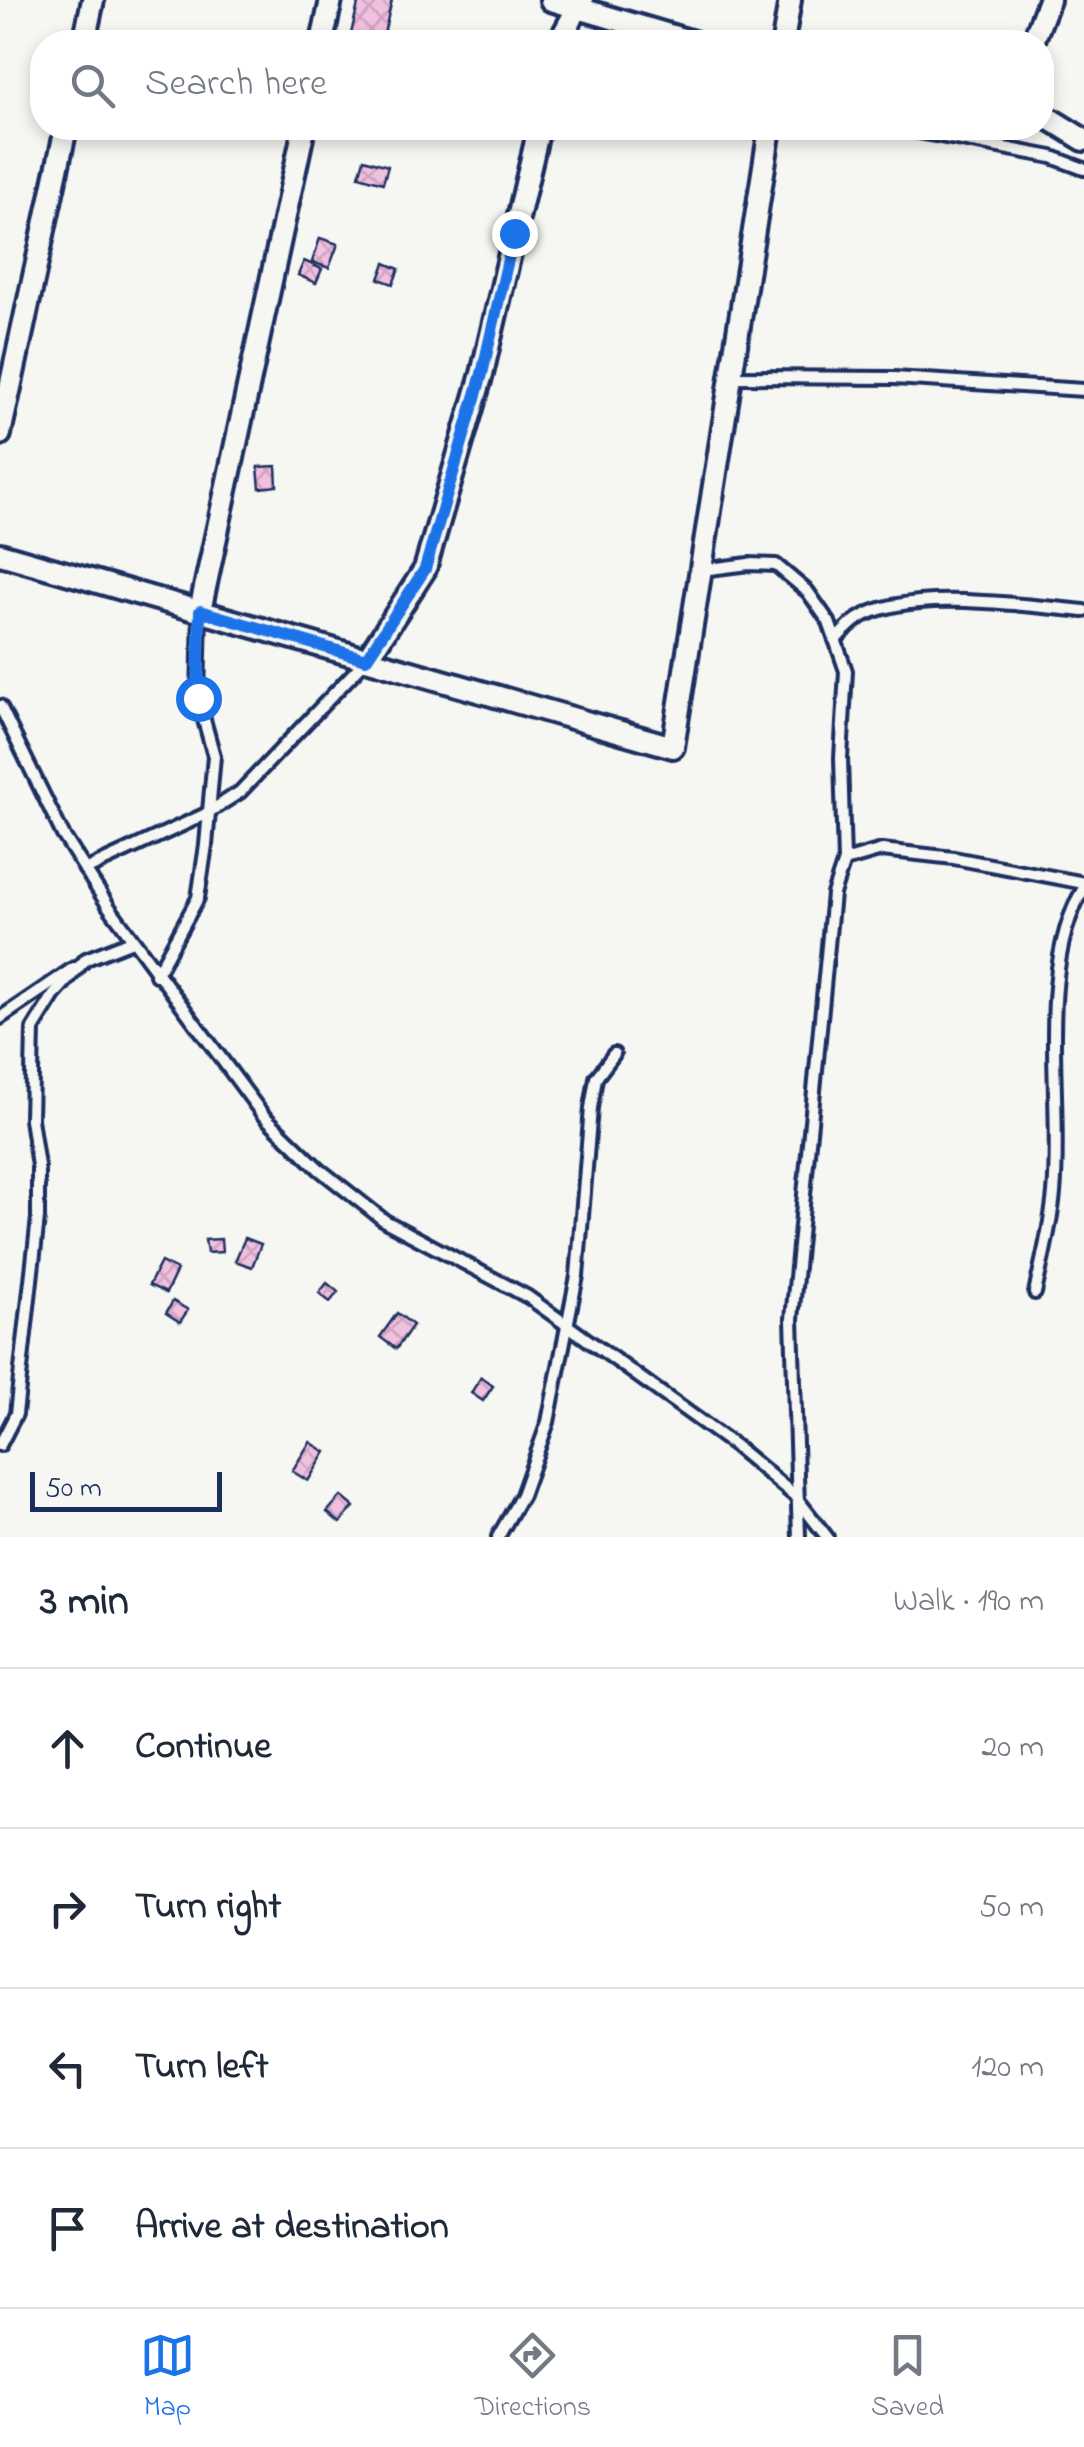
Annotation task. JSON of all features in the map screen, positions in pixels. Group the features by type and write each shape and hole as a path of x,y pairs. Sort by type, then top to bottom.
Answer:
{"street":[{"path":"87,30 93,0"},
{"path":"325,30 331,0"},
{"path":"551,0 580,4 657,30"},
{"path":"786,30 790,0"},
{"path":"1038,30 1050,0"},
{"path":"566,30 580,4"},
{"path":"1054,121 1084,140"},
{"path":"0,434 63,140"},
{"path":"200,611 301,140"},
{"path":"366,659 425,569 482,374 536,140"},
{"path":"0,554 673,748 768,140"}],"lane":[{"path":"964,140 1052,156 1084,169"},
{"path":"731,377 930,379 1084,390"},
{"path":"701,570 776,565 808,592 829,622 846,670 841,758 844,861 834,894 792,1319 798,1537"},
{"path":"835,640 859,618 907,603 976,602 1084,611"},
{"path":"156,975 198,898 209,812 214,756 198,698 200,611"},
{"path":"85,870 209,812 240,792 366,659"},
{"path":"0,706 54,818 85,870 156,975 262,1115 385,1221 528,1297 734,1446 798,1500 827,1537"},
{"path":"844,861 882,850 954,858 1084,885 1069,912 1060,958 1054,1027 1054,1195 1035,1292"},
{"path":"0,1018 86,959 132,940"},
{"path":"0,1445 16,1414 38,1218 38,1166 31,1119 33,1029 54,995 86,959"},
{"path":"498,1537 522,1494 548,1422 577,1276 596,1078 614,1054"}],"building":[{"path":"359,0 392,0 385,30 352,30"},
{"path":"364,159 388,166 383,183 359,176"},
{"path":"320,238 338,244 329,268 312,262"},
{"path":"304,261 322,269 316,283 298,275"},
{"path":"385,263 399,269 393,284 379,279"},
{"path":"276,466 277,486 260,488 258,467"},
{"path":"245,1238 261,1244 252,1267 235,1261"},
{"path":"221,1239 222,1252 207,1253 205,1240"},
{"path":"161,1262 177,1270 166,1293 149,1285"},
{"path":"327,1283 338,1292 330,1302 319,1293"},
{"path":"173,1301 188,1310 180,1322 166,1313"},
{"path":"397,1313 413,1325 396,1349 380,1337"},
{"path":"481,1377 493,1386 483,1401 471,1393"},
{"path":"310,1442 326,1452 308,1481 292,1471"},
{"path":"341,1496 354,1507 340,1523 327,1512"}],"route":[{"path":"198,698 200,611 366,659 425,569 482,374 514,233"}]}
